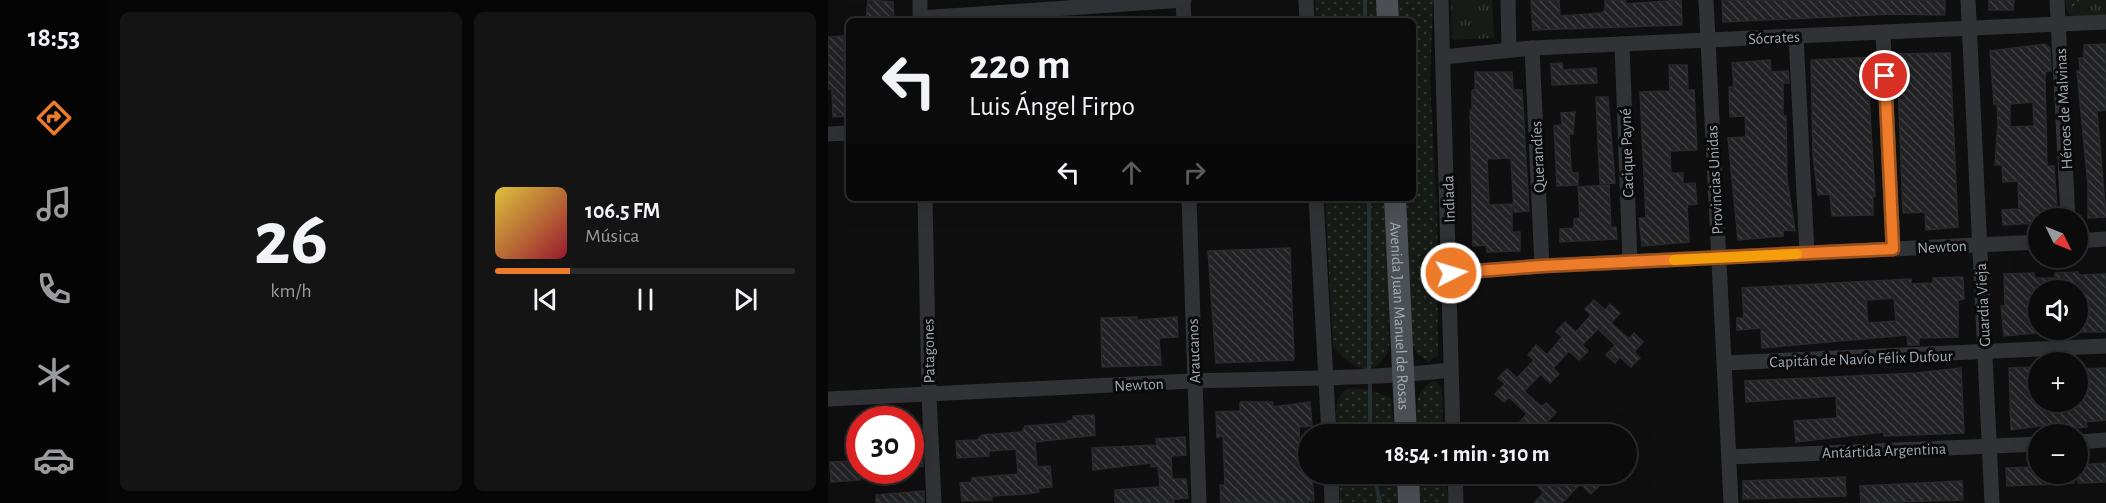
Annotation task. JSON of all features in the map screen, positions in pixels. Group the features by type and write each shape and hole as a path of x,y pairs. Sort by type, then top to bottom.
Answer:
{"main road":[{"path":"1387,0 1388,18"},
{"name":"Avenida Juan Manuel de Rosas","path":"1395,201 1405,424"},
{"path":"1408,484 1409,503"}],"street":[{"path":"920,0 920,18"},
{"path":"946,18 1183,0 1184,18"},
{"path":"1306,0 1307,18"},
{"name":"Indiada","path":"1441,0 1451,273 1450,370 1452,424"},
{"path":"1508,0 1509,50"},
{"name":"Provincias Unidas","path":"1706,0 1731,503"},
{"name":"Guardia Vieja","path":"1968,0 1992,503"},
{"name":"Héroes de Malvinas","path":"2057,0 2067,208"},
{"name":"Sócrates","path":"1443,57 1532,48 2106,22"},
{"path":"1882,33 1893,249"},
{"path":"1796,36 1807,253"},
{"name":"Cacique Payné","path":"1622,44 1630,262"},
{"name":"Querandíes","path":"1532,48 1542,266"},
{"path":"828,134 846,133"},
{"name":"Patagones","path":"925,201 929,395 934,503"},
{"name":"Araucanos","path":"1189,201 1199,503"},
{"path":"1316,201 1329,424"},
{"path":"2088,240 2106,239"},
{"name":"Newton","path":"1451,273 1542,266 2028,242"},
{"name":"Capitán de Navío Félix Dufour","path":"1724,363 2106,346"},
{"name":"Newton","path":"828,399 1194,381 1402,376 1450,370"},
{"path":"2088,441 2106,440"},
{"name":"Antártida Argentina","path":"1729,457 2028,444"},
{"path":"1331,484 1332,503"},
{"path":"1455,484 1456,503"}],"green space":[{"path":"1315,0 1379,0 1380,18 1316,18"},
{"path":"1398,0 1433,0 1430,80 1437,212 1438,355 1429,362 1417,354 1412,343 1406,201 1416,201 1416,18 1398,18"},
{"path":"1451,0 1492,0 1494,38 1452,40"},
{"path":"2065,0 2106,0 2106,16 2070,16"},
{"path":"1325,201 1387,201 1389,350 1383,360 1369,369 1354,365 1333,346"},
{"path":"1434,381 1442,389 1443,424 1417,424 1417,404 1427,385"},
{"path":"1348,388 1370,390 1391,398 1394,424 1337,424 1337,403"},
{"path":"1339,484 1397,484 1398,503 1340,503"},
{"path":"1417,484 1446,484 1449,503 1418,503"}],"building":[{"path":"868,0 893,2 894,18 866,18"},
{"path":"1531,0 1559,0 1560,16 1602,13 1605,10 1605,0 1625,0 1626,4 1681,0 1682,25 1533,30"},
{"path":"1722,0 1945,0 1945,15 1893,14 1723,22"},
{"path":"1989,0 2014,0 2013,10 1989,10"},
{"path":"843,36 846,116 833,117 832,89 828,89 828,37"},
{"path":"2045,44 2050,48 2051,71 2046,71 2045,78 2047,166 2054,166 2057,208 2028,208 2028,224 2003,225 2002,210 2019,209 2018,181 2003,182 2002,165 1995,165 1998,123 1997,104 1994,104 1990,51","holes":["2033,102 2034,126 2010,127 2010,104"]},
{"path":"2106,44 2106,110 2097,111 2106,217 2088,218 2088,186 2077,71 2080,71 2079,58 2084,58 2084,45"},
{"path":"1950,53 1958,227 1926,230 1925,212 1903,213 1897,54"},
{"path":"1874,57 1875,80 1868,80 1875,196 1873,196 1873,215 1832,216 1830,194 1818,195 1813,156 1811,60"},
{"path":"1770,60 1771,72 1788,71 1789,83 1783,83 1783,116 1786,116 1787,179 1795,231 1783,230 1783,236 1738,240 1728,138 1746,137 1745,116 1730,117 1729,87 1734,87 1732,63"},
{"path":"1562,63 1563,70 1596,68 1597,83 1552,85 1551,64"},
{"path":"1669,65 1687,65 1688,90 1694,90 1697,150 1670,151 1671,173 1683,173 1683,184 1695,183 1697,204 1687,205 1689,242 1642,246 1639,218 1646,218 1640,92 1670,91"},
{"path":"1475,72 1512,72 1513,90 1522,90 1529,211 1514,212 1511,158 1487,159 1489,205 1512,204 1512,232 1520,232 1520,251 1487,252 1486,245 1473,246 1470,110 1472,110 1472,90 1475,90"},
{"path":"1596,97 1608,97 1615,183 1600,184"},
{"path":"1575,112 1573,134 1569,134 1571,168 1572,173 1578,173 1578,185 1557,186 1554,126 1562,125 1561,113"},
{"path":"1609,185 1611,228 1616,227 1617,239 1560,242 1560,229 1574,228 1574,219 1580,218 1578,187"},
{"path":"1290,248 1294,360 1216,363 1208,251"},
{"path":"2034,273 2035,278 2055,278 2055,273 2106,274 2106,332 2088,332 2088,280 2028,280 2028,334 2004,336 2001,306 2005,306 2004,274"},
{"path":"1963,277 1964,299 1958,300 1958,337 1919,338 1919,345 1908,345 1907,335 1762,348 1761,328 1737,330 1737,318 1744,318 1742,288 1911,279 1911,284 1933,283 1933,278","holes":["1894,298 1896,321 1868,323 1866,300"]},
{"path":"1594,300 1605,310 1610,304 1620,313 1611,323 1629,339 1634,333 1643,342 1634,352 1640,358 1631,367 1620,357 1615,363 1606,355 1615,345 1598,329 1582,345 1588,351 1579,360 1569,351 1553,368 1559,374 1550,383 1541,374 1524,391 1542,407 1546,403 1556,412 1547,422 1549,424 1518,424 1527,414 1509,397 1504,402 1495,394 1505,384 1498,378 1507,369 1517,378 1534,360 1528,355 1536,345 1547,355 1562,337 1556,332 1565,322 1576,332 1591,315 1585,309"},
{"path":"1137,317 1137,320 1177,317 1178,337 1159,338 1161,365 1102,367 1101,318"},
{"path":"2028,367 2028,412 2088,412 2088,369 2106,368 2106,420 2086,422 2086,424 2028,424 2028,428 2011,430 2009,368"},
{"path":"1961,368 1964,433 1884,436 1884,432 1796,442 1794,421 1837,418 1836,396 1746,402 1745,381 1916,373"},
{"path":"1240,402 1273,402 1273,407 1310,402 1312,424 1298,424 1298,484 1313,484 1314,501 1308,501 1308,503 1221,502 1220,485 1225,485 1223,436 1217,437 1216,412 1240,411"},
{"path":"1094,415 1095,435 1035,442 1037,467 1050,466 1052,487 1038,488 1039,492 1027,494 992,496 992,500 962,501 960,483 972,482 972,478 1018,474 1016,449 989,451 989,456 957,458 956,441 977,440 982,435 1022,432 1025,426 1068,423 1067,421 1073,420 1073,416"},
{"path":"1185,437 1186,455 1171,456 1172,479 1186,479 1188,498 1174,499 1174,503 1115,503 1115,490 1160,487 1158,466 1151,467 1151,463 1093,470 1092,448 1157,445 1156,439"},
{"path":"846,461 846,481 831,482 830,462"},
{"path":"2106,463 2106,482 2088,483 2088,464"},
{"path":"2028,467 2028,484 2052,484 2007,486 2006,468"},
{"path":"1845,477 1846,496 1743,499 1743,481"},
{"path":"1962,481 1963,500 1861,503 1860,486"},
{"path":"1541,484 1554,484 1557,487 1561,484 1578,486 1562,503 1534,503 1544,492 1538,487"},
{"path":"1580,484 1600,485 1591,494"},
{"path":"924,491 924,503 876,503 876,495"}],"waterway":[{"path":"1365,0 1365,18"},
{"path":"1369,201 1369,371"},
{"path":"1370,379 1370,424"},
{"path":"1376,484 1380,503"}],"slow traffic":[{"path":"1674,260 1797,254"}],"route":[{"path":"1451,273 1542,266 1893,249 1885,76"}]}
